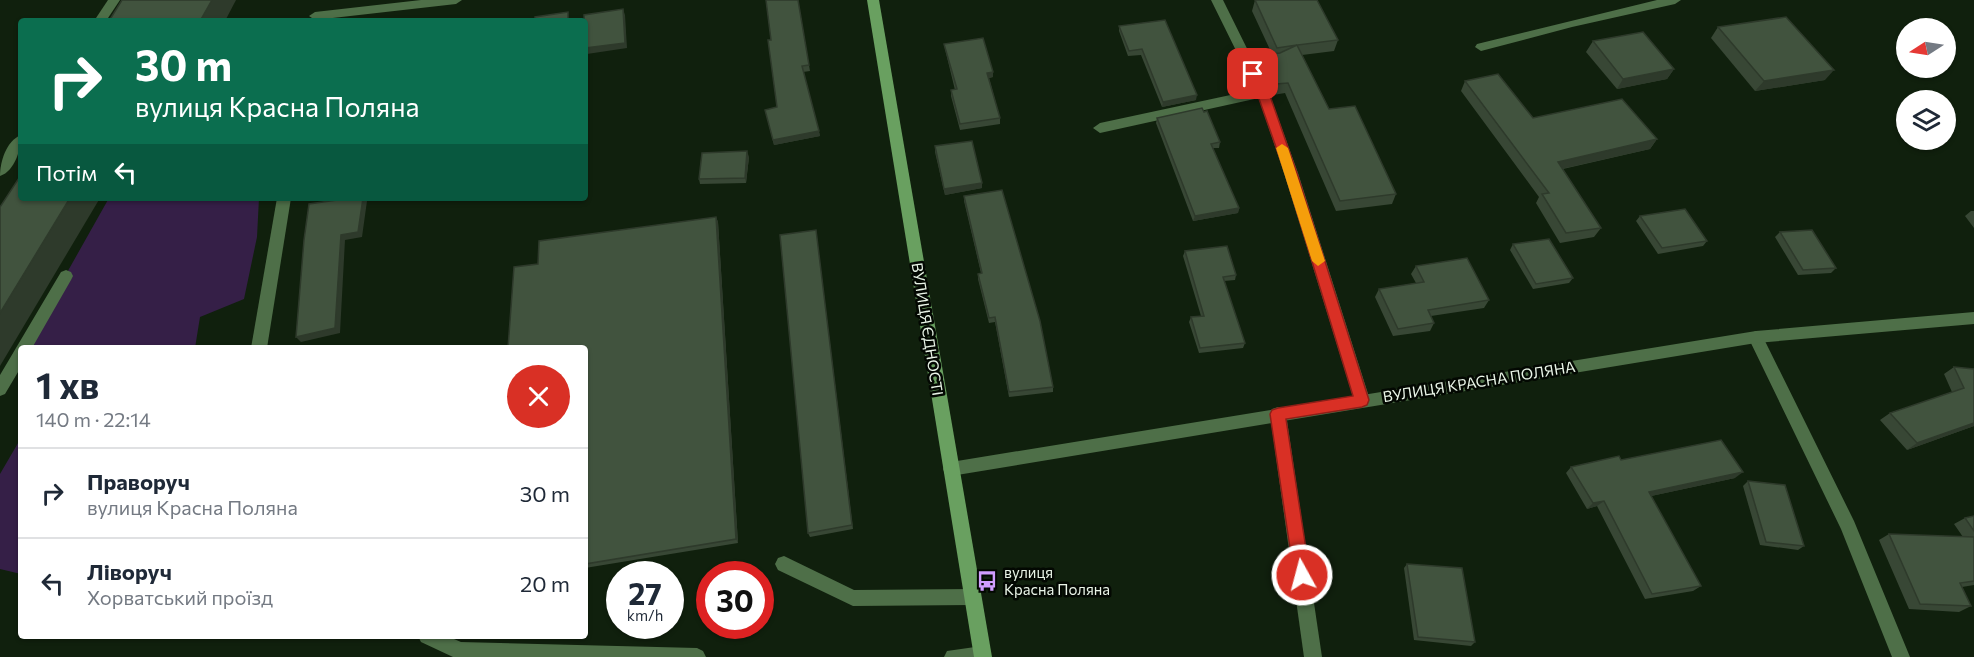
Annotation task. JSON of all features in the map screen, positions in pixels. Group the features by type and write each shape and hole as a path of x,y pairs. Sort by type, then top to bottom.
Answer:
{"main road":[{"name":"ВУЛИЦЯ ЄДНОСТІ","path":"873,0 982,656"}],"street":[{"path":"102,18 114,0"},
{"path":"314,18 315,0"},
{"path":"321,18 456,0"},
{"path":"1217,0 1263,93 1291,173 1362,400"},
{"path":"1481,47 1572,23 1675,0"},
{"path":"1100,128 1263,93"},
{"path":"0,171 18,144"},
{"path":"260,345 284,201"},
{"path":"26,345 66,276"},
{"name":"ВУЛИЦЯ КРАСНА ПОЛЯНА","path":"951,469 1756,337 1974,318"},
{"path":"1756,337 1848,527 1901,657"},
{"path":"0,389 18,358"},
{"path":"1278,414 1313,657"},
{"path":"784,564 853,598 972,597"},
{"path":"434,639 460,651 697,657"},
{"path":"953,657 982,656"}],"shaded area":[{"path":"107,201 259,201 257,237 244,299 200,317 195,345 30,345 29,340"},
{"path":"18,443 18,573 0,569 0,474"}],"building":[{"path":"122,0 212,0 202,18 111,18"},
{"path":"766,0 798,0 809,65 802,66 819,131 773,140 765,110 777,107 768,40 771,40"},
{"path":"1255,0 1317,0 1338,40 1277,48"},
{"path":"623,9 625,43 588,48 588,18 584,18 584,15"},
{"path":"568,12 568,18 535,17"},
{"path":"1786,17 1834,70 1764,81 1718,27"},
{"path":"1165,20 1197,95 1163,102 1142,49 1129,51 1119,26"},
{"path":"1643,32 1674,69 1623,79 1593,41"},
{"path":"983,38 993,72 987,73 1000,118 960,124 951,90 957,89 944,44"},
{"path":"1297,45 1329,109 1355,106 1396,194 1340,201 1288,83 1276,84 1263,55 1280,53"},
{"path":"1498,74 1533,118 1622,99 1657,139 1558,162 1601,228 1566,233 1542,194 1549,193 1465,81"},
{"path":"1202,108 1204,112 1207,111 1220,142 1211,144 1239,208 1195,216 1157,118"},
{"path":"972,141 982,183 944,189 935,146"},
{"path":"747,151 745,178 699,179 702,153"},
{"path":"18,180 18,201 68,201 0,313 0,207"},
{"path":"1002,190 1040,321 1053,387 1009,392 995,317 989,318 978,274 982,273 964,196"},
{"path":"330,201 363,201 358,232 341,235 335,328 296,337 304,240 309,204"},
{"path":"1685,209 1707,241 1662,248 1640,216"},
{"path":"716,217 736,539 588,564 588,345 508,345 514,267 538,264 539,241"},
{"path":"816,230 852,525 808,533 780,235"},
{"path":"1812,230 1836,268 1803,270 1780,232"},
{"path":"1549,239 1573,278 1536,284 1513,244"},
{"path":"1227,246 1236,275 1223,277 1245,343 1200,348 1191,317 1204,316 1185,251"},
{"path":"1467,258 1489,300 1428,310 1434,323 1398,329 1379,289 1424,282 1416,266"},
{"path":"1954,367 1974,369 1974,423 1917,443 1890,413 1964,388"},
{"path":"1721,440 1743,472 1649,492 1701,586 1652,594 1604,501 1593,503 1571,467 1619,456 1621,460"},
{"path":"1748,481 1785,485 1804,546 1766,542"},
{"path":"1974,516 1974,531 1965,518"},
{"path":"1889,534 1974,537 1974,581 1960,583 1971,606 1920,604"},
{"path":"1407,564 1462,568 1475,642 1418,637"}],"slow traffic":[{"path":"1282,148 1318,261"}],"place":[{"name":"вулиця Красна Поляна","path":"987,581"}],"route":[{"path":"1253,74 1263,93 1291,173 1362,400 1278,414 1302,575"}]}
